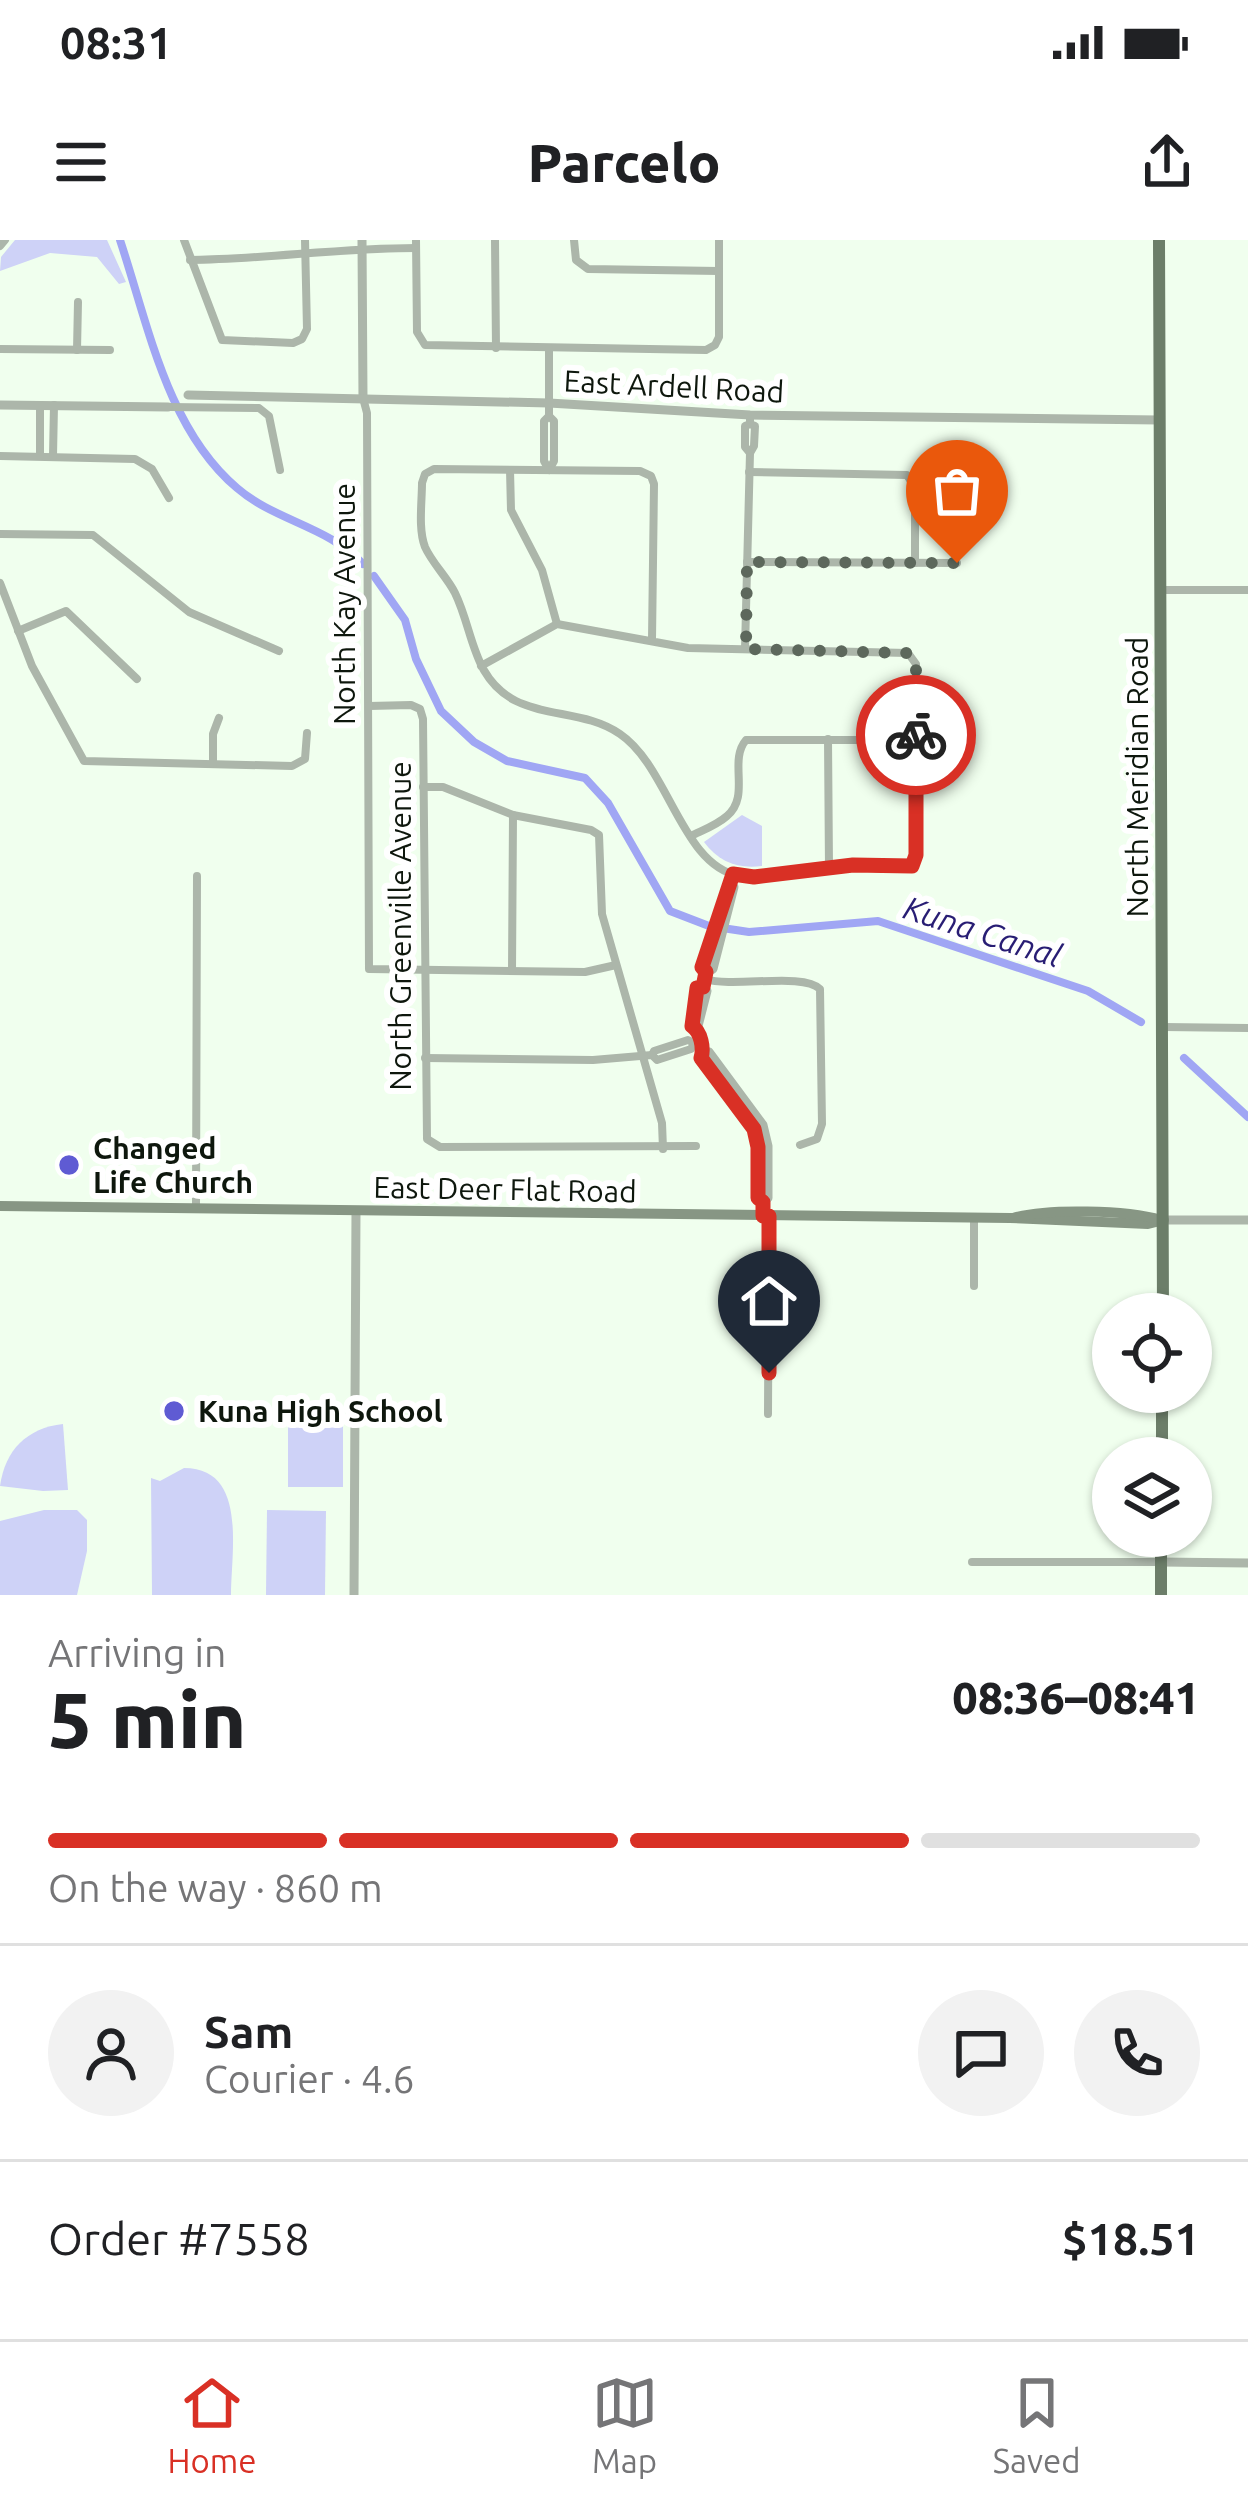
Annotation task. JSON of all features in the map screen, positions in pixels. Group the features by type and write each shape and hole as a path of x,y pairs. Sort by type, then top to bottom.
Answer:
{"main road":[{"name":"North Meridian Road","path":"1160,240 1163,1293"},
{"name":"East Deer Flat Road","path":"0,1206 765,1211 1148,1224 1164,1220"},
{"path":"1161,1557 1161,1595"}],"street":[{"path":"184,240 222,340 292,343 302,339 307,329 305,240"},
{"path":"495,240 496,348"},
{"path":"574,240 579,265 589,269 719,271"},
{"path":"190,260 255,260 362,244 416,244 416,332 430,346 706,350 716,345 719,240"},
{"name":"North Kay Avenue","path":"362,244 369,969 424,970"},
{"path":"77,350 78,302"},
{"path":"549,348 549,410 554,421 554,461 549,470"},
{"path":"0,350 110,350"},
{"name":"East Ardell Road","path":"188,395 363,398 750,419 1159,420"},
{"path":"0,405 260,408 269,416 280,470"},
{"path":"40,405 40,456"},
{"path":"53,457 54,405"},
{"path":"746,649 750,454 745,426 750,419"},
{"path":"0,456 141,461 152,469 169,498"},
{"path":"481,666 557,624 688,648 903,651 912,656 916,740 916,855 912,866 829,867 732,879 710,864 652,765 621,734 590,719 522,704 499,689 481,666 456,596 424,545 425,474 434,469 549,470 640,471 651,476 652,640"},
{"path":"510,470 511,510 542,570 557,624"},
{"path":"749,472 902,474 911,478 915,563"},
{"path":"0,534 93,535 189,612 279,651"},
{"path":"747,562 957,563"},
{"path":"0,583 17,631 80,759 89,763 292,766 302,763 307,753 307,733"},
{"path":"1160,590 1248,590"},
{"path":"17,631 66,611 137,679"},
{"name":"North Greenville Avenue","path":"369,706 420,709 425,1134 430,1143 440,1147 663,1149"},
{"path":"212,764 219,718"},
{"path":"691,836 724,819 737,804 742,742 752,738 959,740"},
{"path":"828,739 829,867"},
{"path":"424,787 443,787 513,815 599,835 602,914 648,1056 663,1149 696,1146"},
{"path":"512,971 513,815"},
{"path":"196,1209 197,876"},
{"path":"704,980 713,969 734,887 732,879"},
{"path":"424,970 591,971 616,965"},
{"path":"704,980 725,984 806,980 817,984 821,994 822,1124 817,1139 800,1145"},
{"path":"699,1045 697,1030 707,992 704,980"},
{"path":"1162,1028 1248,1028"},
{"path":"425,1058 648,1056 688,1040 709,1052 763,1125 768,1177 769,1414"},
{"path":"354,1595 356,1210"},
{"path":"974,1218 974,1286"},
{"name":"East Deer Flat Road","path":"1164,1220 1248,1220"},
{"path":"972,1562 1248,1563"}],"shaded area":[{"path":"15,240 107,240 126,282 119,284 97,257 50,253 0,271 1,257"},
{"path":"742,815 762,826 762,866 729,863 704,842"},
{"path":"288,1414 343,1414 343,1487 288,1487"},
{"path":"63,1424 68,1490 0,1486 7,1462 20,1443 39,1430"},
{"path":"184,1468 204,1472 227,1497 233,1535 231,1595 152,1595 151,1478 160,1481"},
{"path":"44,1510 77,1510 87,1520 87,1551 77,1595 0,1595 0,1521"},
{"path":"267,1510 326,1511 325,1595 266,1595"}],"waterway":[{"name":"Kuna Canal","path":"120,240 163,373 193,436 213,464 252,499 334,541 363,564"},
{"name":"Kuna Canal","path":"374,576 405,620 416,659 441,711 474,742 507,761 585,778 608,803 670,911 709,926"},
{"name":"Kuna Canal","path":"729,929 749,932 878,921 1088,991 1141,1022"},
{"name":"Kuna Canal","path":"1184,1058 1248,1117"}],"way so far":[{"path":"916,735 916,664 908,653 746,649 747,562 957,563"}],"place":[{"name":"Changed Life Church","path":"69,1165"},
{"name":"Kuna High School","path":"174,1411"}],"route":[{"path":"769,1373 769,1216 763,1216 763,1202 758,1198 757,1138 749,1118 701,1058 692,1009 697,988 703,987 706,972 702,967 733,874 754,877 853,865 912,866 916,855 916,735"}]}
